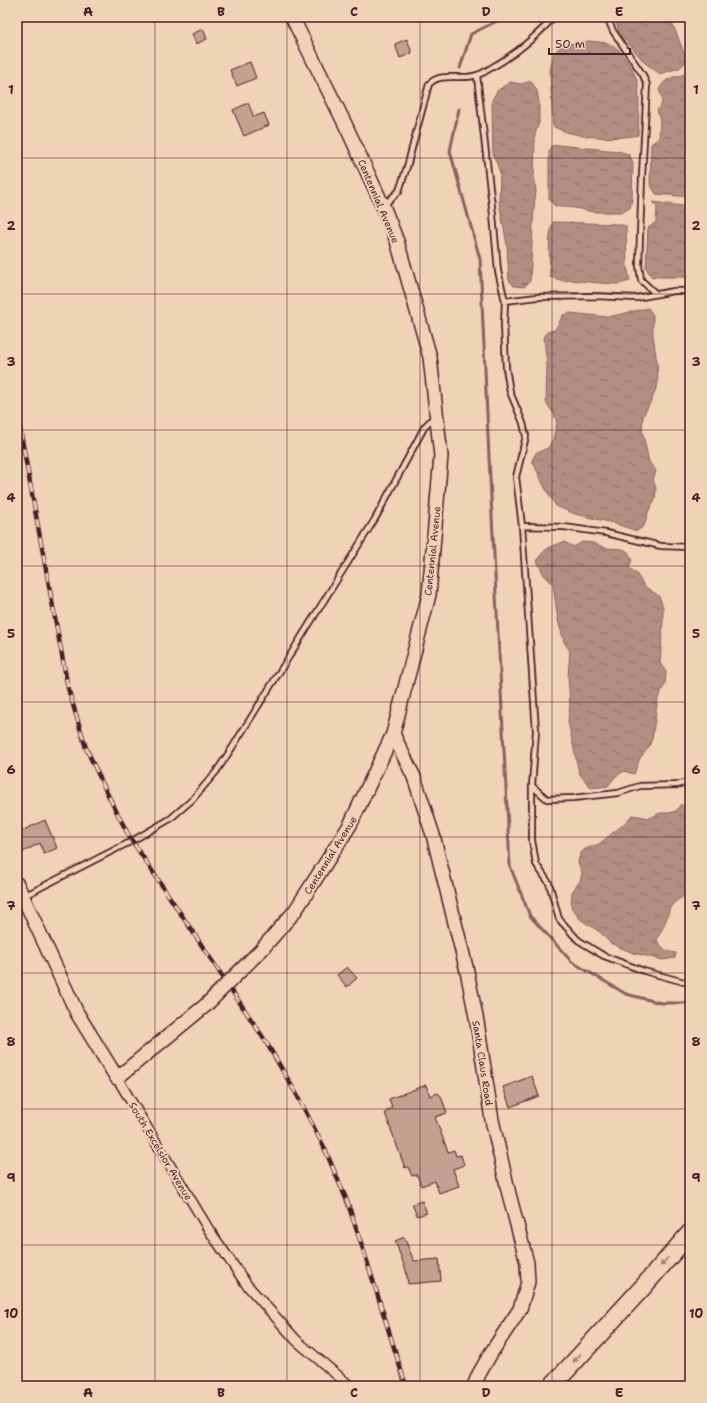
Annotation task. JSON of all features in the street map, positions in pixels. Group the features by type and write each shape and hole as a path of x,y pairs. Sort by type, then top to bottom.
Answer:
{"highway":[{"path":"552,1386 643,1287 690,1233"}],"street":[{"name":"Centennial Avenue","path":"116,1078 206,1005 262,949 295,911 350,825 393,734 429,594 441,456 430,357 397,241 383,206 346,126 292,17"},
{"name":"Santa Claus Road","path":"393,734 414,777 433,835 467,971 477,1022 492,1120 527,1263 528,1282 520,1309 491,1353 474,1386"},
{"name":"South Excelsior Avenue","path":"17,884 78,1013 209,1230 248,1285 297,1341 350,1386"}],"lane":[{"path":"383,206 399,191 407,167 429,84 433,80 444,77 477,76 506,59 537,35 554,17"},
{"path":"607,17 613,31 643,75 646,85 639,265 641,280 656,294"},
{"path":"477,76 498,271 505,301 504,325 506,368 510,392 523,423 526,436 516,477 522,526 536,731 532,786 532,840 536,864 549,883 560,919 578,940 604,956 651,973 684,982 690,979"},
{"path":"505,301 559,296 636,298 656,294 690,291"},
{"path":"23,897 132,841 170,819 216,772 375,520 425,426 436,414"},
{"path":"522,526 564,527 606,533 661,546 690,547"},
{"path":"532,786 547,799 618,793 640,786 672,785 690,781"}],"water":[{"path":"615,17 670,17 687,61 679,68 660,74 644,62 619,32"},
{"path":"589,41 608,43 619,50 632,68 638,83 638,135 607,138 594,137 571,133 553,126 550,71 554,53 562,45"},
{"path":"687,74 690,77 690,197 656,194 650,184 651,144 659,138 660,120 657,110 662,101 659,90 667,80"},
{"path":"531,81 537,91 539,102 539,123 535,134 534,178 536,191 530,281 524,287 514,286 509,280 507,245 499,202 500,172 493,154 492,100 497,91 510,82 521,84"},
{"path":"558,145 618,151 628,154 633,162 632,199 630,208 623,212 593,212 555,206 549,199 549,152 551,146"},
{"path":"653,202 690,207 690,277 652,277 646,268 648,228 656,222 657,207"},
{"path":"553,222 617,224 626,226 627,267 630,281 618,284 571,280 564,281 550,277 549,242"},
{"path":"648,308 653,315 653,335 658,383 643,416 642,429 649,462 656,471 653,480 656,488 655,500 649,510 644,526 637,531 613,523 575,514 556,506 545,488 532,460 536,453 548,448 553,439 557,423 554,414 546,402 547,366 544,338 547,332 555,330 563,315 570,313 608,317"},
{"path":"564,542 574,547 582,542 593,543 606,548 623,549 628,552 632,560 629,568 636,573 644,586 659,596 663,607 660,663 666,672 665,684 658,698 652,739 648,748 640,758 634,774 624,771 615,777 608,786 591,788 579,773 568,721 570,705 568,676 570,651 564,642 558,620 553,584 544,575 537,561 548,548"},
{"path":"681,804 690,819 690,864 684,896 675,902 670,908 657,940 665,949 676,953 675,958 663,960 633,953 610,943 600,932 580,919 571,907 572,892 580,881 582,873 578,862 580,854 585,849 599,844 624,824 632,815 650,818 660,813 670,813 676,811"}],"building":[{"path":"203,29 207,39 196,44 192,34"},
{"path":"407,39 412,53 400,58 395,44"},
{"path":"250,62 256,78 237,86 230,70"},
{"path":"248,103 254,117 264,113 269,125 244,136 233,110"},
{"path":"45,820 57,848 44,854 40,843 23,852 17,841 17,833"},
{"path":"347,967 357,978 347,987 337,975"},
{"path":"532,1076 539,1096 510,1107 503,1087"},
{"path":"426,1085 430,1096 438,1093 441,1096 447,1113 435,1117 448,1152 454,1150 456,1156 461,1155 464,1165 453,1169 459,1186 439,1193 435,1181 421,1186 417,1175 412,1176 408,1167 405,1168 385,1113 392,1107 389,1099"},
{"path":"422,1201 427,1213 417,1216 412,1204"},
{"path":"404,1237 414,1261 439,1259 441,1281 408,1284 406,1270 395,1241"}],"waterway":[{"path":"460,68 471,34 505,17"},
{"path":"459,109 450,151 480,259 510,866 530,916 572,962 626,994 661,1003 690,1003"}],"railway":[{"path":"17,413 68,688 86,748 129,836 266,1042 297,1095 324,1147 347,1201 406,1386"}]}
